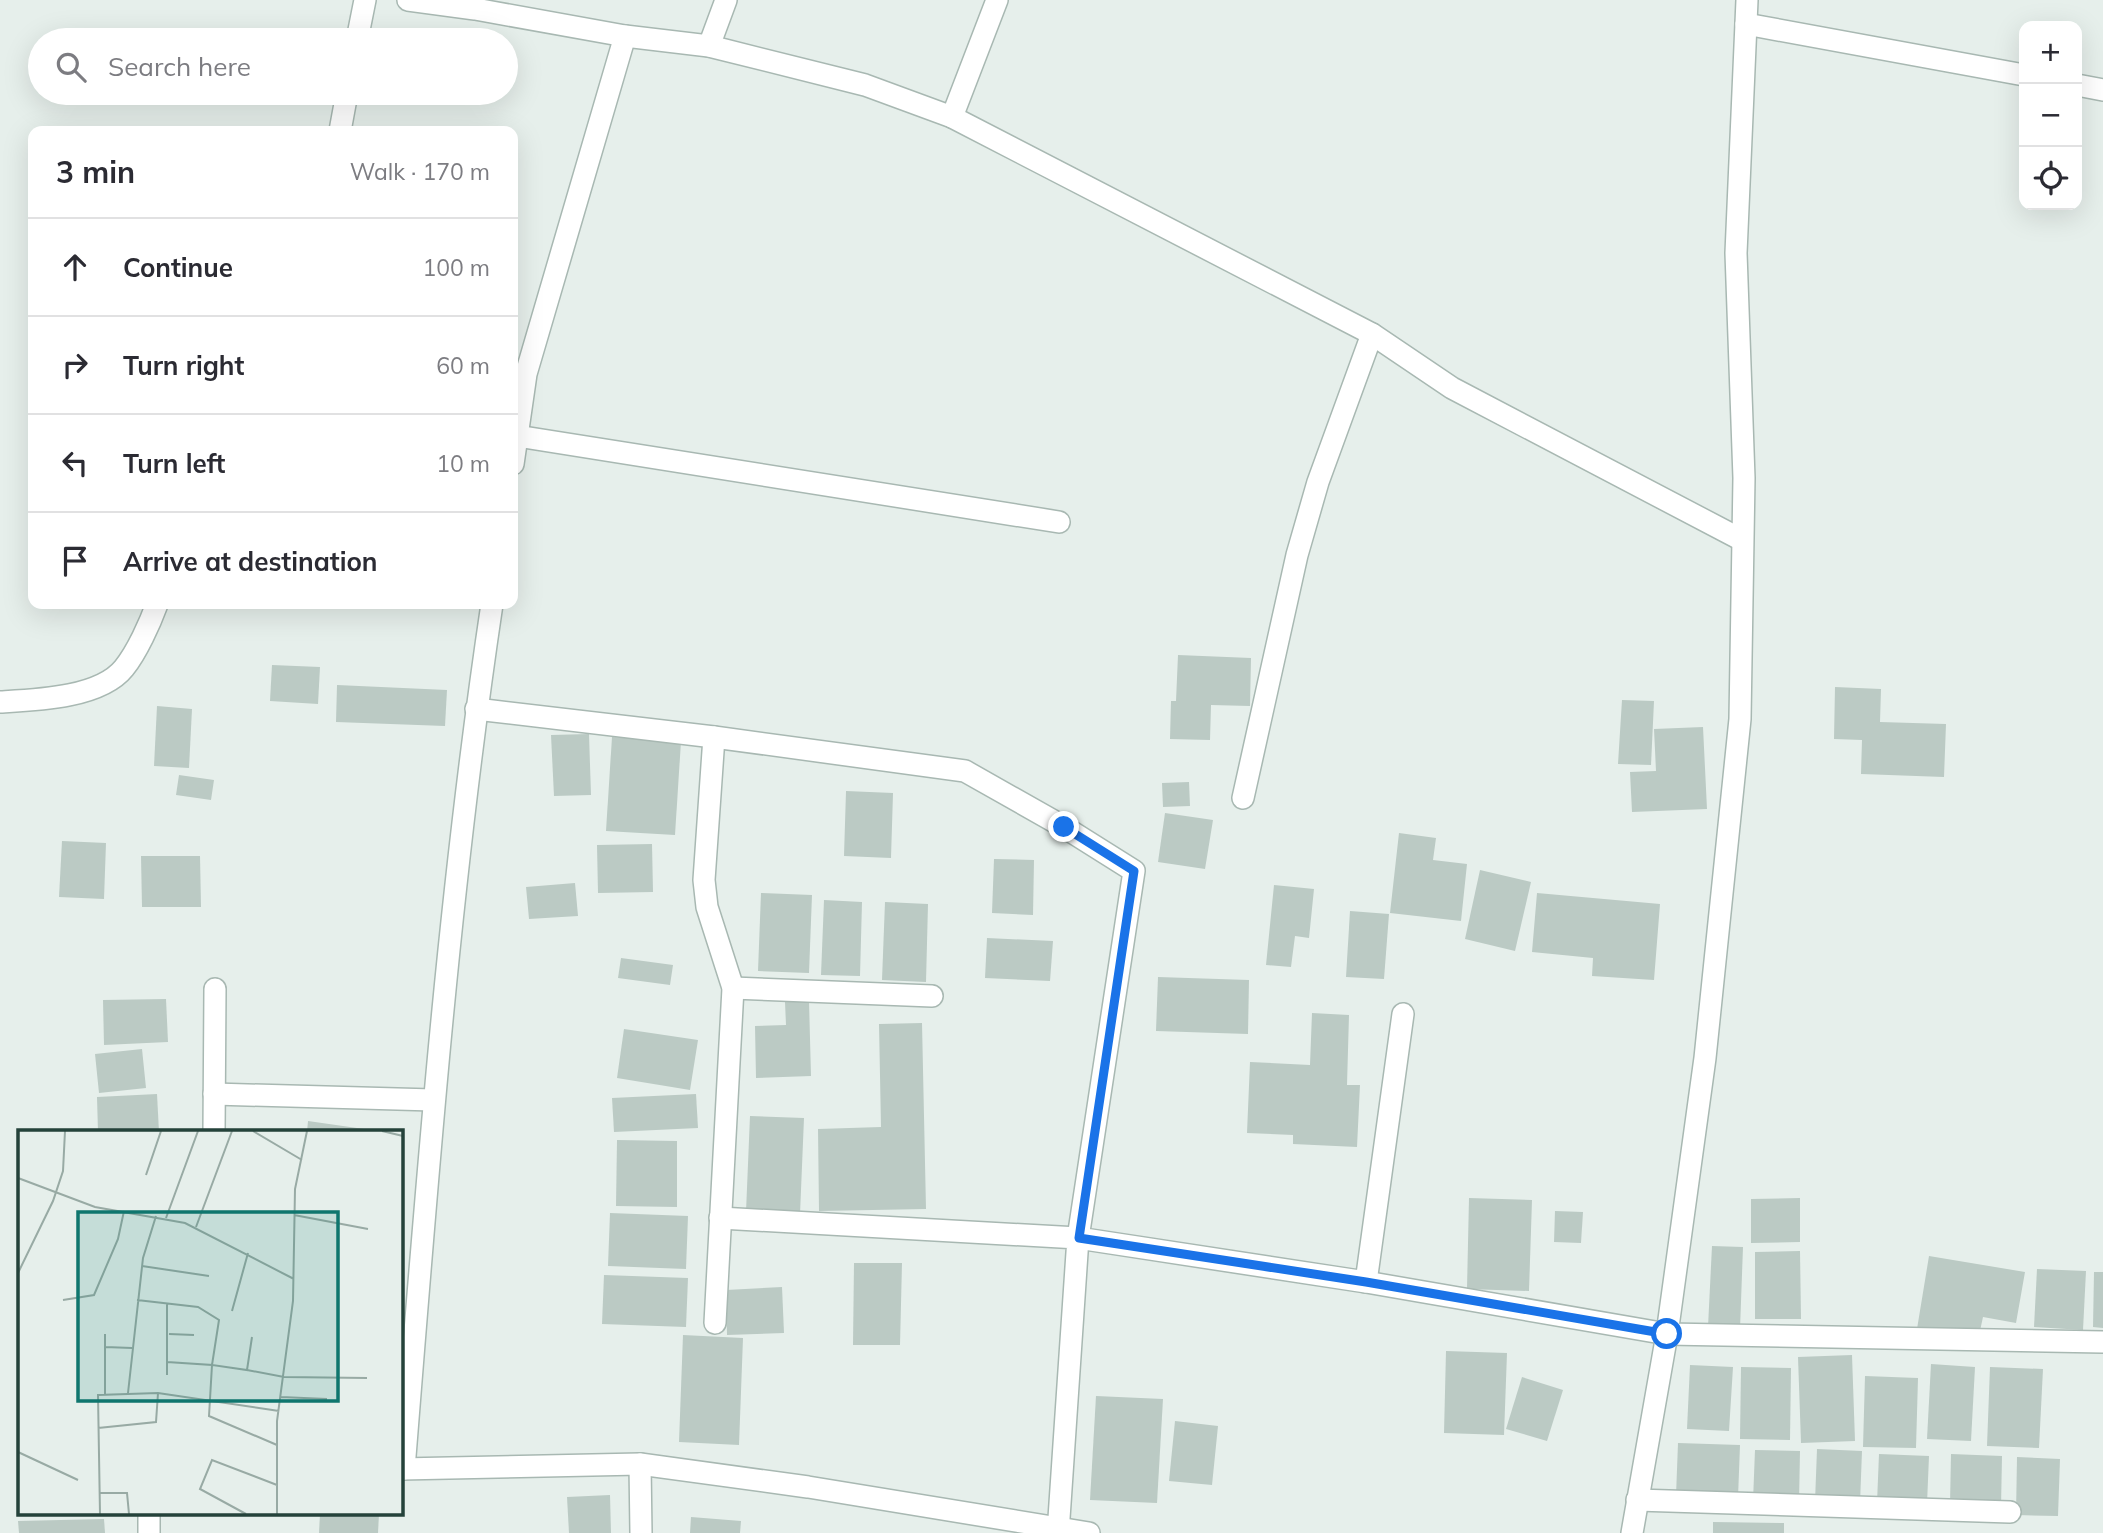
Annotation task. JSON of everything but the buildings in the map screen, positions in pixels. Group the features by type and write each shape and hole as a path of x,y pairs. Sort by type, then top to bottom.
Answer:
{"street":[{"path":"359,28 365,0"},
{"path":"408,0 625,36 709,46 865,85 952,117 1372,334 1452,388 1742,540"},
{"path":"709,46 726,0"},
{"path":"952,117 997,0"},
{"path":"1632,1533 1667,1334 1705,1058 1740,719 1744,478 1735,253 1747,0"},
{"path":"1746,24 2019,74"},
{"path":"518,429 526,374 625,36"},
{"path":"2082,86 2103,90"},
{"path":"341,126 345,105"},
{"path":"1243,798 1297,555 1318,482 1372,334"},
{"path":"518,436 1059,522"},
{"path":"0,702 39,700 94,689 124,668 155,609"},
{"path":"491,609 476,709 433,1100 403,1469 640,1464 808,1488 1058,1531 1089,1533"},
{"path":"476,709 714,737 965,771 1064,827 1134,871 1079,1238 1058,1531"},
{"path":"714,737 704,880 710,921 733,988 715,1323"},
{"path":"733,988 932,996"},
{"path":"214,1130 215,989"},
{"path":"1366,1282 1403,1014"},
{"path":"214,1094 433,1100"},
{"path":"720,1218 1079,1238 1366,1282 1667,1334 2103,1342"},
{"path":"640,1464 641,1533"},
{"path":"1637,1500 2010,1512"}],"route":[{"path":"1064,827 1134,871 1079,1238 1366,1282 1667,1334"}]}
